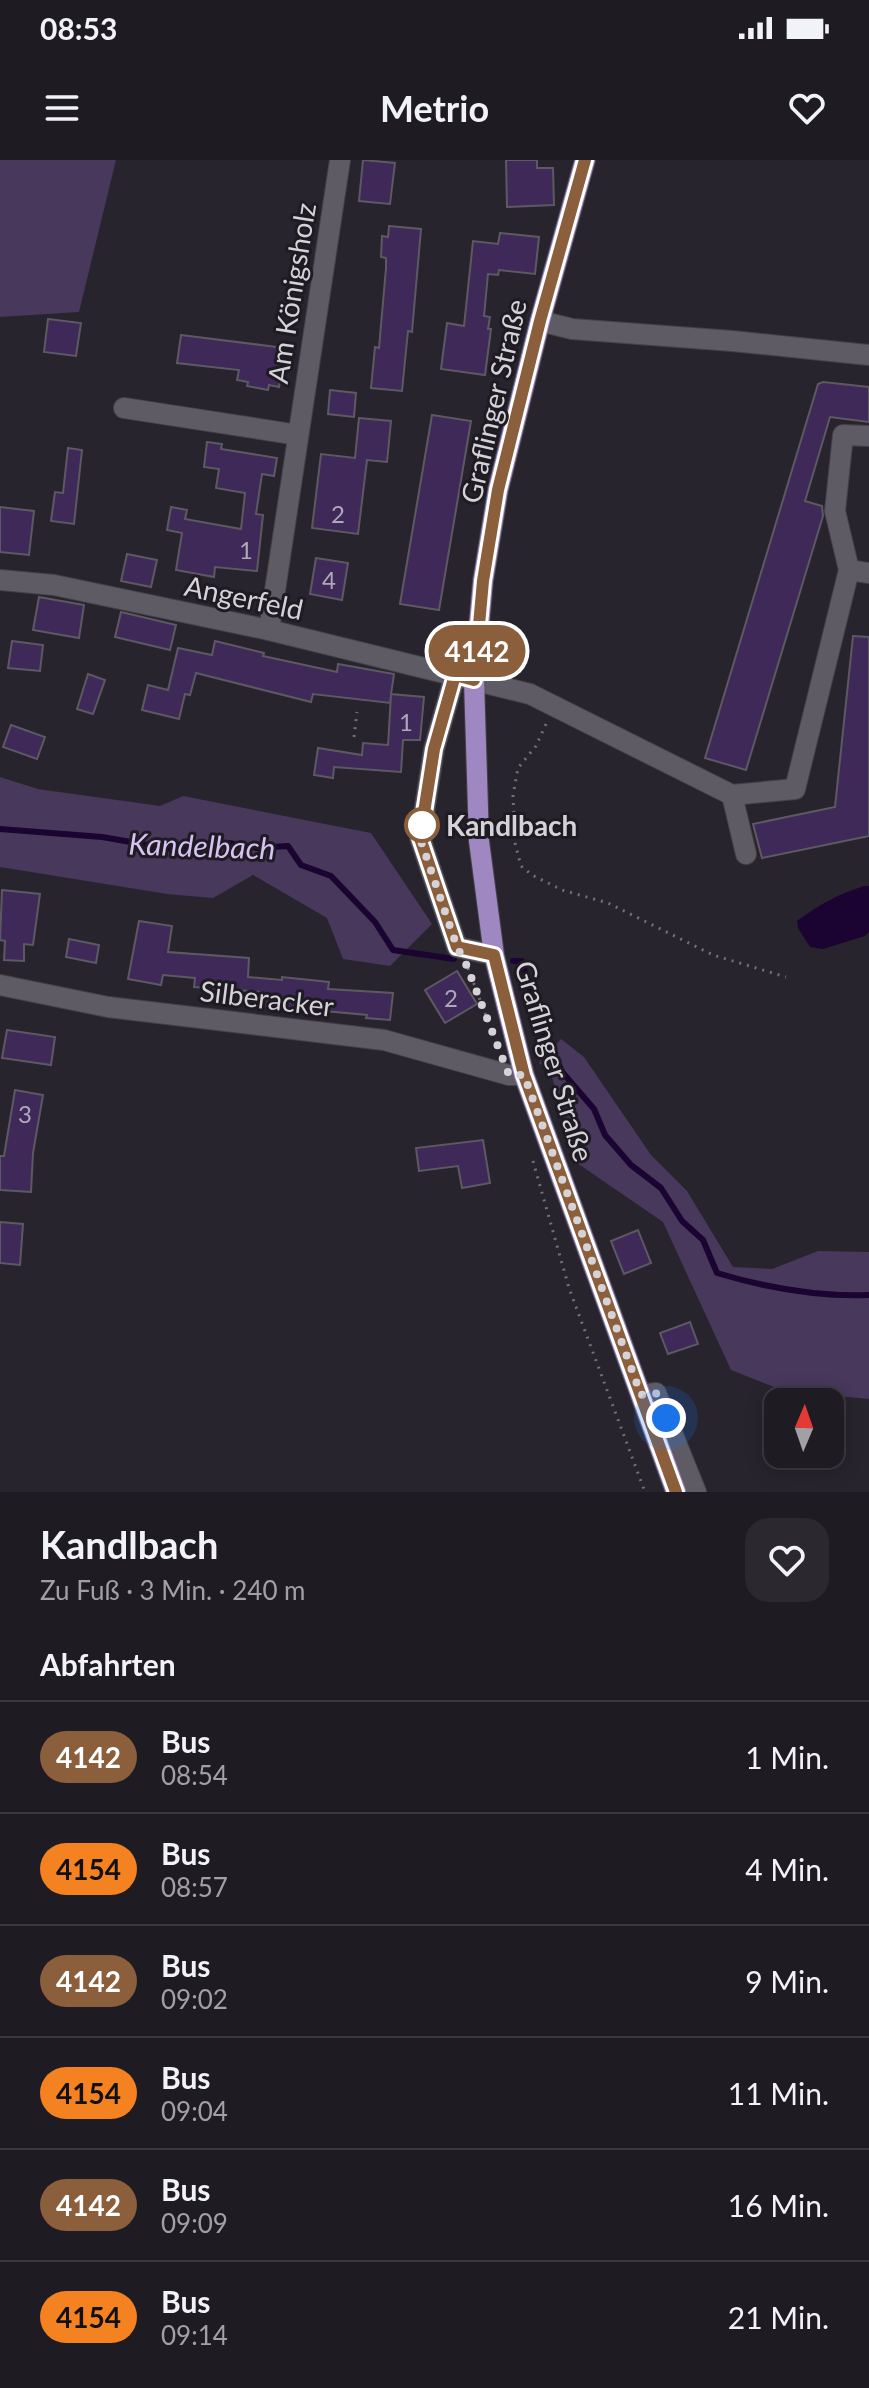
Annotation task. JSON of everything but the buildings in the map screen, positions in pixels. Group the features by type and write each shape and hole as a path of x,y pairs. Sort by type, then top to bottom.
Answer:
{"main road":[{"name":"Graflinger Straße","path":"585,160 540,321 498,490 464,678 479,841 494,955 524,1075 676,1492"}],"street":[{"name":"Am Königsholz","path":"269,630 340,160"},
{"path":"540,321 572,329 869,355"},
{"path":"124,408 298,435"},
{"path":"746,854 732,795 795,789 859,572 835,511 843,435 869,436"},
{"name":"Angerfeld","path":"0,580 54,585 269,630 530,694 732,795"},
{"path":"464,678 434,749 420,838 457,947 494,955"},
{"name":"Silberacker","path":"0,985 108,1007 384,1040 509,1075 524,1075"},
{"path":"641,1395 656,1393 696,1492"}],"path":[{"path":"554,705 536,746 518,768 513,795 515,843 521,866 562,890 608,903 713,955 786,977"},
{"path":"354,737 357,712"},
{"path":"457,947 493,1033"},
{"path":"530,1151 569,1288 645,1492"}],"shaded area":[{"path":"0,160 116,160 79,312 0,317"},
{"path":"0,777 38,789 160,806 183,796 371,833 432,924 390,966 343,959 327,918 253,875 213,898 167,894 0,867"},
{"path":"869,886 869,932 823,949 810,947 797,921 829,900"},
{"path":"561,1039 584,1057 651,1155 687,1191 733,1267 772,1269 818,1251 869,1252 869,1399 844,1397 844,1388 776,1388 731,1370 663,1222 577,1163 551,1074 539,1063"}],"waterway":[{"name":"Kandelbach","path":"0,829 102,837 177,850 229,843 257,848 288,846 301,865 331,876 375,922 393,950 454,959"},
{"name":"Kandelbach","path":"513,961 522,961 543,1034 563,1073 594,1109 605,1135 631,1165 661,1188 682,1221 703,1240 717,1273 792,1290 830,1295 869,1295"}],"bus line":[{"name":"4142","path":"585,160 540,321 498,490 483,581 474,680 455,675 434,749 420,838 457,947 494,955 524,1075 676,1492"}],"place":[{"name":"Kandlbach","path":"422,825"}],"route":[{"path":"422,825 423,820 420,838 457,947 509,1075 524,1075 641,1395 656,1393 666,1418"}]}
